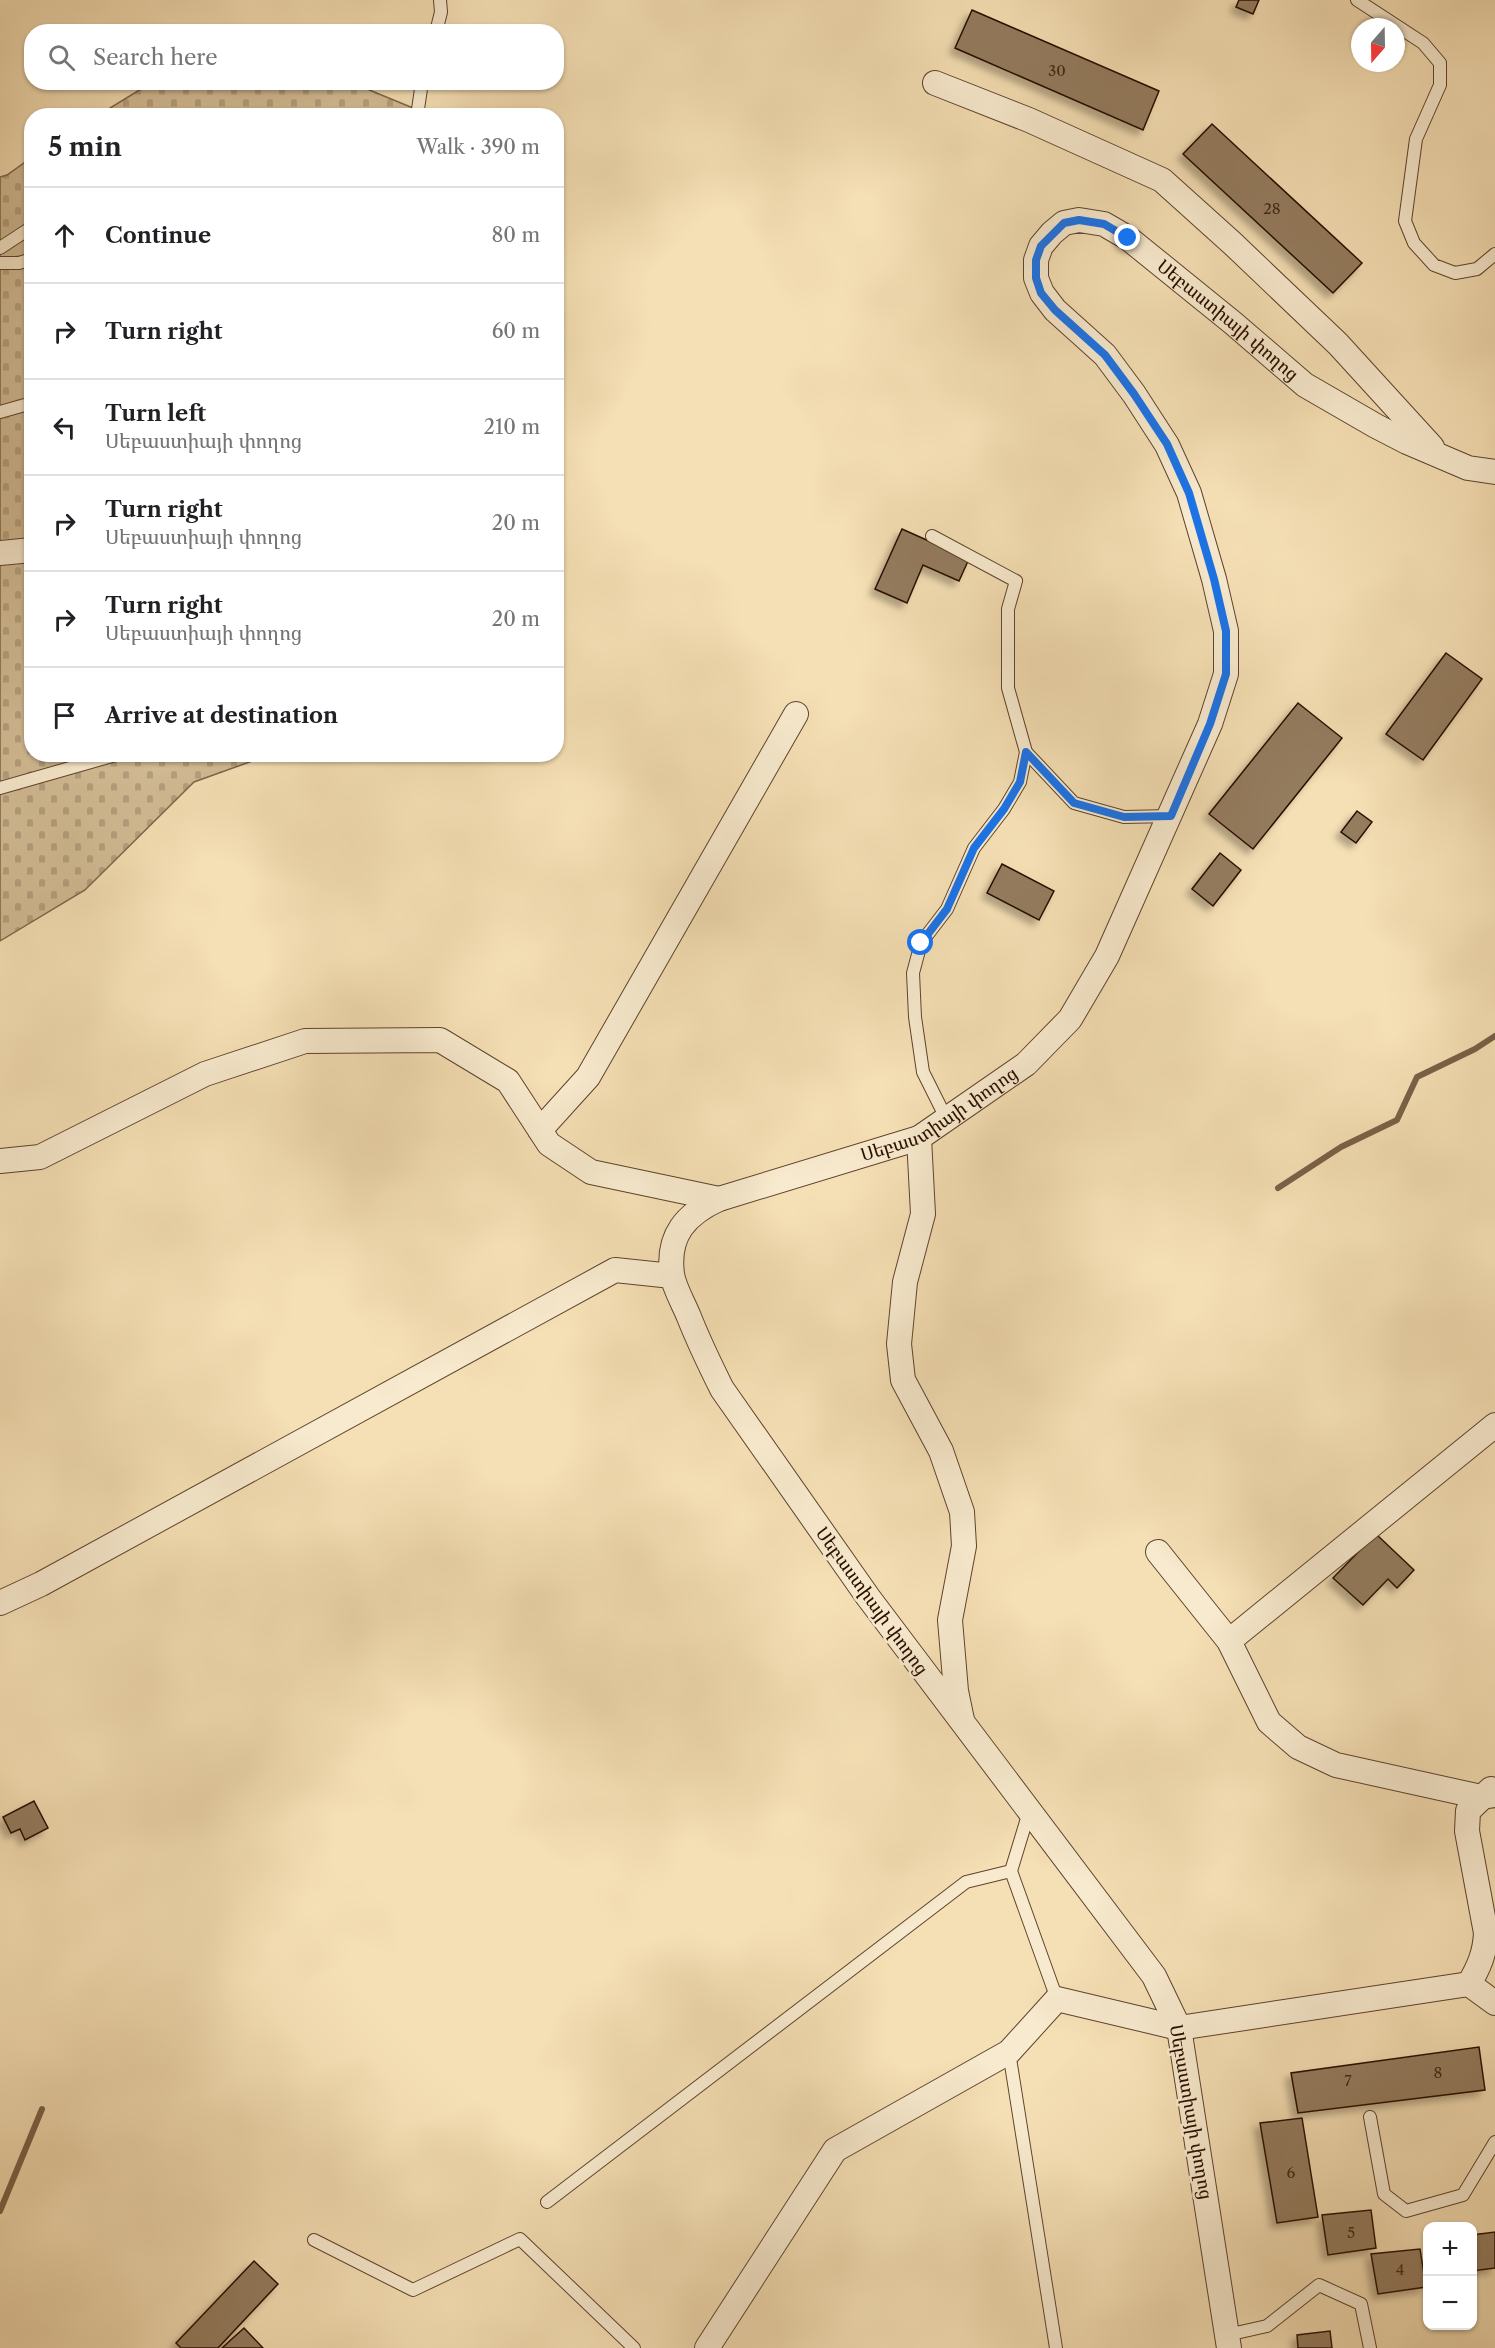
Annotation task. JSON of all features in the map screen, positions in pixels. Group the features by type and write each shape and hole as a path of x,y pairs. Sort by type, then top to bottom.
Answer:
{"street":[{"path":"935,83 1029,120 1162,180 1338,344 1440,456"},
{"name":"Սեբաստիայի փողոց","path":"1228,2341 1179,2028 1154,1976 868,1597 722,1389 705,1357 672,1276 673,1247 681,1226 699,1208 719,1199 919,1138 1026,1064 1070,1019 1107,956 1210,724 1226,674 1226,631 1214,579 1189,493 1167,444 1134,394 1105,355 1055,310 1041,293 1036,278 1036,260 1041,246 1064,223 1079,220 1104,224 1128,238 1305,385 1376,426 1440,456 1468,468 1495,472"},
{"path":"0,553 24,551"},
{"path":"540,1130 588,1077 796,714"},
{"path":"0,1161 40,1157 205,1074 305,1041 440,1040 508,1081 549,1144 591,1172 719,1199"},
{"path":"919,1138 922,1214 905,1282 899,1344 903,1380 941,1451 962,1512 964,1546 950,1620 956,1691 963,1725"},
{"path":"0,1603 41,1584 615,1270 672,1276"},
{"path":"1229,1641 1495,1425"},
{"path":"1158,1552 1229,1641 1269,1722 1298,1747 1336,1765 1490,1793"},
{"path":"1469,1984 1481,1964 1485,1948 1485,1933 1467,1832 1468,1811 1490,1793"},
{"path":"707,2348 835,2150 1009,2052 1058,1999 1179,2028 1469,1984 1495,2003"}],"lane":[{"path":"438,24 441,12 440,0"},
{"path":"1357,0 1422,43 1440,63 1440,85 1416,139 1405,221 1413,243 1434,265 1455,273 1477,269 1495,254"},
{"path":"418,108 421,90"},
{"path":"0,248 24,232"},
{"path":"0,263 24,261"},
{"path":"0,412 24,404"},
{"path":"932,536 1016,581 1008,609 1008,688 1026,752 1020,782 1004,809 974,848 947,909 921,943 913,973 915,1017 923,1072 947,1120"},
{"path":"1026,752 1074,803 1124,817 1171,816"},
{"path":"0,788 91,762"},
{"path":"1029,1812 1011,1871 1058,1999"},
{"path":"547,2202 966,1882 1011,1871"},
{"path":"1009,2052 1056,2348"},
{"path":"1370,2117 1384,2194 1406,2211 1463,2195 1495,2142"},
{"path":"314,2240 412,2290 520,2239 634,2348"},
{"path":"1228,2341 1267,2326 1319,2285 1361,2304 1371,2348"}],"green space":[{"path":"139,90 369,90 413,108 110,108"},
{"path":"24,163 24,762 250,762 194,782 85,890 0,941 0,177 7,175"}],"building":[{"path":"1239,0 1259,0 1253,14 1236,7"},
{"path":"972,10 1159,91 1143,130 955,48"},
{"path":"1212,124 1362,263 1333,293 1183,154"},
{"path":"902,529 969,559 959,581 923,565 907,603 875,589"},
{"path":"1446,653 1482,679 1423,760 1386,734"},
{"path":"1298,703 1342,738 1253,849 1209,814"},
{"path":"1357,811 1372,822 1356,843 1341,832"},
{"path":"1220,853 1241,870 1213,906 1192,889"},
{"path":"1002,864 1054,891 1039,920 987,893"},
{"path":"1376,1534 1414,1570 1397,1588 1388,1579 1363,1605 1333,1578"},
{"path":"34,1801 48,1828 25,1840 20,1829 11,1833 3,1817"},
{"path":"1479,2047 1485,2090 1298,2113 1291,2073"},
{"path":"1302,2118 1318,2217 1277,2223 1260,2123"},
{"path":"1371,2210 1376,2248 1328,2255 1322,2215"},
{"path":"1495,2232 1495,2268 1477,2270 1477,2234"},
{"path":"1420,2249 1423,2287 1378,2294 1371,2254"},
{"path":"254,2261 278,2284 218,2348 181,2348 176,2343"},
{"path":"244,2328 263,2348 222,2348"},
{"path":"1330,2331 1332,2348 1298,2348 1297,2335"}],"waterway":[{"path":"1278,1188 1341,1147 1397,1120 1417,1077 1475,1049 1495,1036"},
{"path":"0,2211 42,2109"}],"route":[{"path":"921,943 947,909 974,848 1004,809 1020,782 1026,752 1074,803 1124,817 1171,816 1210,724 1226,674 1226,631 1214,579 1189,493 1167,444 1105,355 1055,310 1041,293 1036,278 1036,260 1041,246 1064,223 1079,220 1104,224 1128,238"}]}
